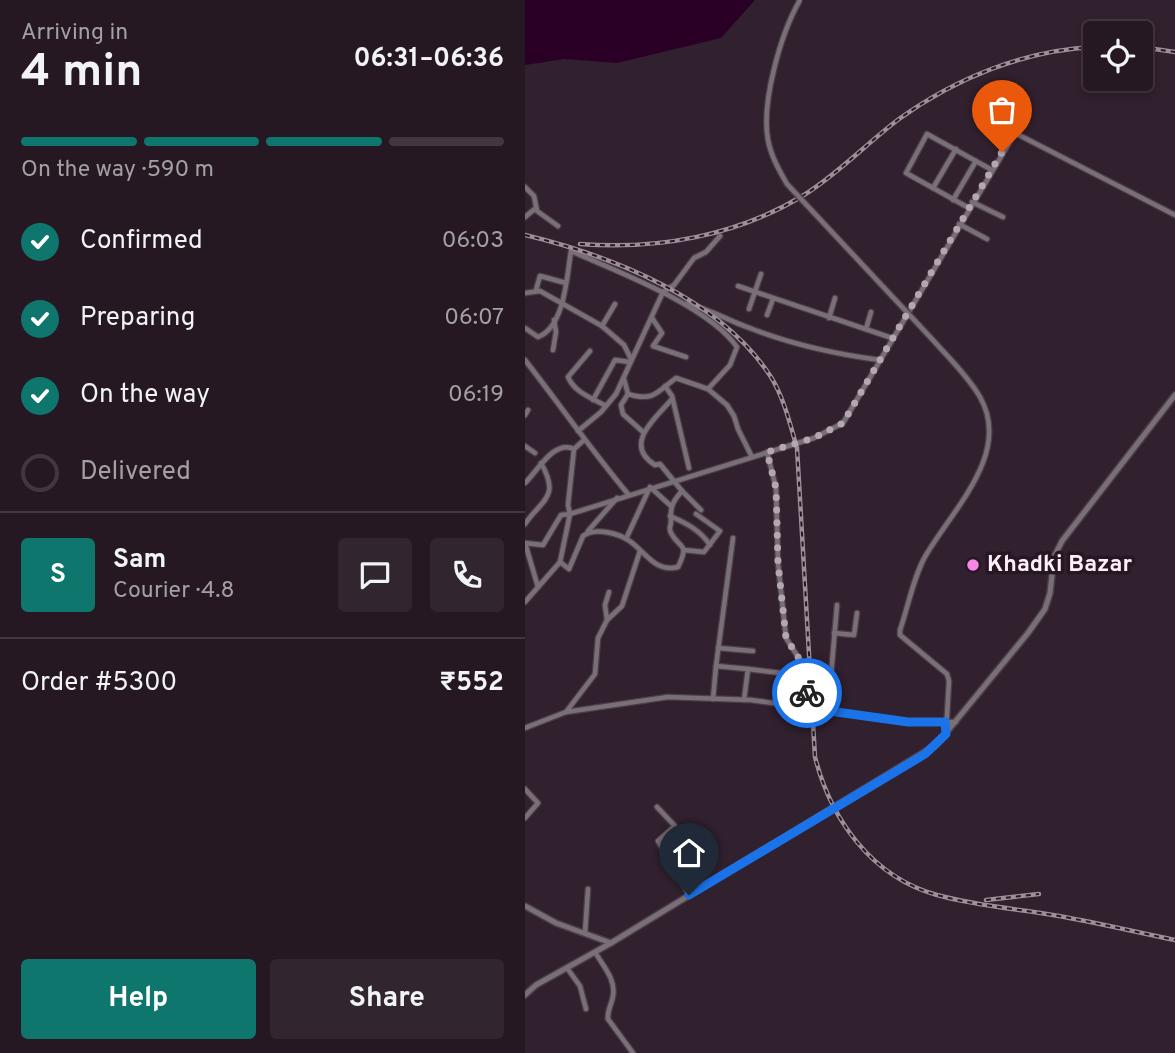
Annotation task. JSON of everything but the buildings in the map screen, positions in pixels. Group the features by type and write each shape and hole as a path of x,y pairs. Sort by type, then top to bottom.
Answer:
{"street":[{"path":"800,0 790,17 781,42 767,111 768,144 776,167 787,184 932,339 980,397 985,409 989,430 988,444 979,472 925,556 900,630 900,635 947,674 949,681 946,734"},
{"path":"538,588 525,543 543,545 561,515 814,438 843,423 1015,133 1175,215"},
{"path":"969,208 905,173 927,134 992,170"},
{"path":"933,188 956,149"},
{"path":"953,200 976,161"},
{"path":"525,187 534,196 540,214 558,226"},
{"path":"972,202 1003,217"},
{"path":"525,218 536,208"},
{"path":"959,224 987,239"},
{"path":"578,430 616,394 663,292 674,285 694,258 706,252 720,236"},
{"path":"525,328 538,337 545,334 563,305 571,250 663,292 724,332 737,346 730,365 708,389"},
{"path":"749,309 761,274"},
{"path":"535,290 540,276 566,283"},
{"path":"738,286 892,338"},
{"path":"525,293 535,290 602,326 625,345 631,361"},
{"path":"829,318 835,298"},
{"path":"768,315 773,299"},
{"path":"682,303 699,306 747,327 792,342 838,354 880,360"},
{"path":"602,326 615,304"},
{"path":"866,328 871,312"},
{"path":"651,317 662,333 653,346 686,357"},
{"path":"552,350 556,332 554,320"},
{"path":"590,351 568,377 571,384 606,406"},
{"path":"525,360 628,494"},
{"path":"593,400 615,360 631,361"},
{"path":"624,378 628,394 621,405 623,414 643,432"},
{"path":"628,394 639,397 655,396 676,378 708,389 727,405 752,457"},
{"path":"665,386 672,399 689,468"},
{"path":"525,995 536,985 611,943 925,754 957,722 1028,634 1045,609 1050,593 1054,557 1062,541 1175,395"},
{"path":"672,399 643,432 641,443 646,460 655,465 660,464 701,510"},
{"path":"525,601 560,562 570,514 568,505 574,449 584,440"},
{"path":"525,446 535,453"},
{"path":"525,483 541,463 559,448 568,446 574,449"},
{"path":"767,452 776,488 778,563 786,638 805,668 808,708"},
{"path":"525,524 541,507 550,491 549,478 541,463"},
{"path":"650,487 671,506"},
{"path":"626,539 650,487"},
{"path":"585,534 595,531 626,539 654,563 675,569 680,565 684,550 683,545 670,532 669,516 671,506 682,491"},
{"path":"560,562 569,569 585,534 617,498"},
{"path":"684,550 704,552 720,531 696,514"},
{"path":"669,516 695,529 710,545"},
{"path":"712,698 733,538"},
{"path":"566,712 595,674 599,638 607,620 622,606 640,551"},
{"path":"607,620 605,605 609,592"},
{"path":"828,711 837,606"},
{"path":"834,633 854,635 857,613"},
{"path":"719,648 753,651"},
{"path":"716,666 797,675"},
{"path":"744,699 748,669"},
{"path":"525,729 566,712 668,697 744,699 908,722 957,722"},
{"path":"525,789 538,803 525,818"},
{"path":"657,807 675,826 658,841 689,895"},
{"path":"585,933 588,889"},
{"path":"525,906 556,923 611,943"},
{"path":"595,952 612,979 613,995 607,1012 608,1019 633,1053"},
{"path":"567,968 580,986 586,1009"}],"shaded area":[{"path":"525,0 755,0 721,38 617,63 564,59 525,65"}],"railway":[{"path":"580,244 638,245 667,242 696,237 752,221 804,195 899,119 944,91 1017,60 1083,48"},
{"path":"1153,49 1175,52"},
{"path":"525,235 628,268 694,303 723,324 749,349 776,385 797,448 815,757 832,803 843,824 858,843 893,875 937,895 1175,940"},
{"path":"986,900 1039,894"}],"way so far":[{"path":"807,693 805,668 786,638 778,563 776,488 767,452 814,438 843,423 1002,152"}],"place":[{"name":"Khadki Bazar","path":"973,565"}],"route":[{"path":"689,895 925,754 946,734 945,722 908,722 808,708 807,693"}]}
